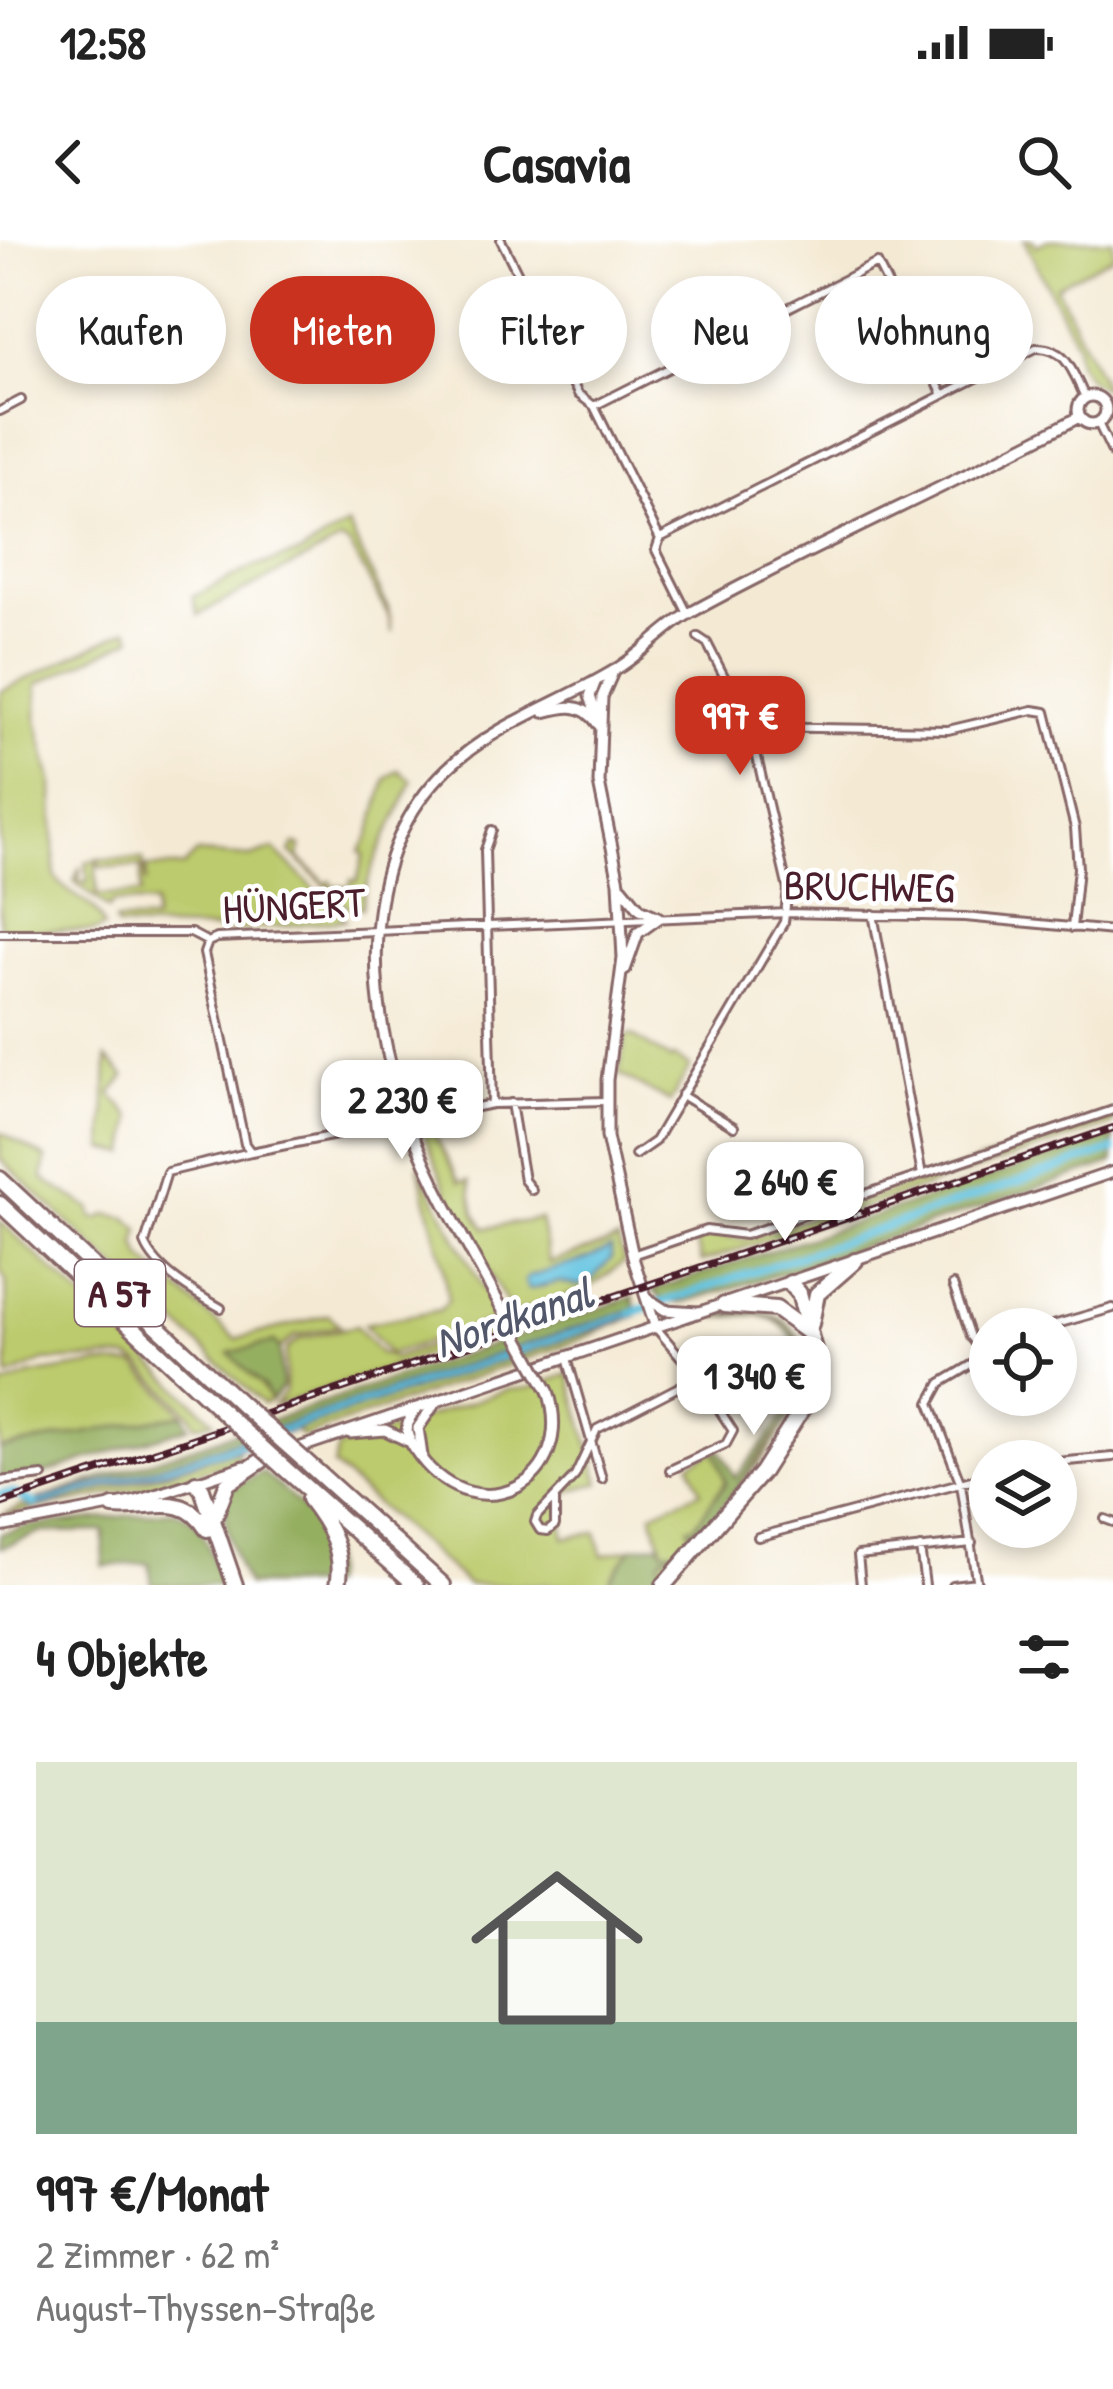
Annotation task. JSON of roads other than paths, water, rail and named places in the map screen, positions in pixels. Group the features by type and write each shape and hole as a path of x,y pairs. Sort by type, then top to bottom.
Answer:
{"highway":[{"name":"A 57","path":"0,1179 443,1585"},
{"name":"A 57","path":"0,1204 416,1585"},
{"path":"808,1330 818,1294 855,1262"},
{"path":"664,1585 762,1472 815,1385 814,1347 799,1293 790,1283"},
{"path":"724,1305 776,1309 808,1330"},
{"path":"211,1528 227,1484 261,1461"},
{"path":"284,1467 334,1538 338,1585"},
{"path":"196,1483 202,1489 230,1585"},
{"path":"113,1507 182,1505 211,1528"}],"street":[{"path":"501,240 578,394 594,406 660,538"},
{"path":"594,406 877,263 943,394"},
{"path":"688,614 656,550 660,538 1036,348 1062,353 1085,397"},
{"path":"1085,397 1109,402 1098,423 1089,424 1079,417 1078,404 1085,397"},
{"path":"0,411 21,400"},
{"path":"341,1435 395,1432 442,1482 472,1494 500,1493 525,1483 544,1461 554,1433 548,1391 409,1121 388,1042 377,930 388,863 421,798 458,758 620,667 688,614 1079,417"},
{"path":"1098,423 1113,454"},
{"path":"635,1155 655,1141 787,913 788,890 750,727 707,643 698,637"},
{"path":"620,667 604,688 598,783 623,919 622,980 605,1101 610,1163 650,1316 725,1414 733,1437 670,1470"},
{"path":"597,680 590,696 600,726"},
{"path":"527,716 575,706 600,726"},
{"path":"750,727 947,730 1033,710 1046,712 1075,828 1078,868 1072,928"},
{"path":"492,830 485,850 492,1104"},
{"path":"619,882 633,903 659,918 638,933 622,980"},
{"name":"BRUCHWEG","path":"623,919 787,913 965,916 1113,931"},
{"path":"873,914 922,1175"},
{"name":"HÜNGERT","path":"0,933 191,933 208,942 623,919"},
{"path":"208,942 204,952 245,1144 251,1152"},
{"path":"681,1095 734,1126"},
{"path":"221,1308 196,1294 149,1253 145,1243 167,1172 492,1104 605,1101"},
{"path":"511,1103 524,1180 532,1190"},
{"path":"632,1256 706,1230 745,1235 1113,1110"},
{"path":"0,1527 113,1507 196,1483 1113,1172"},
{"path":"953,1285 969,1331"},
{"path":"644,1295 665,1310 704,1312"},
{"path":"1077,1318 1113,1308"},
{"path":"633,1335 650,1316"},
{"path":"567,1358 602,1479"},
{"path":"969,1367 936,1388 930,1408 962,1484 969,1530"},
{"path":"555,1500 555,1525 540,1530 537,1516 575,1476 591,1438 606,1422 698,1377"},
{"path":"423,1461 418,1428 435,1403"},
{"path":"411,1445 406,1426 416,1409"},
{"path":"1077,1460 1113,1457"},
{"path":"0,1481 43,1476"},
{"path":"758,1537 969,1482"},
{"path":"861,1585 858,1555 969,1543"},
{"path":"920,1548 925,1585"},
{"path":"952,1585 977,1584 972,1548"}],"water":[{"path":"611,1248 611,1259 590,1281 528,1290 528,1277"},
{"path":"636,1308 637,1315 238,1449 42,1506 24,1505 145,1471"}],"waterway":[{"name":"Nordkanal","path":"631,1313 1113,1150"},
{"name":"Nordkanal","path":"0,1494 13,1493 35,1504"}],"railway":[{"path":"0,1504 1113,1128"}]}
